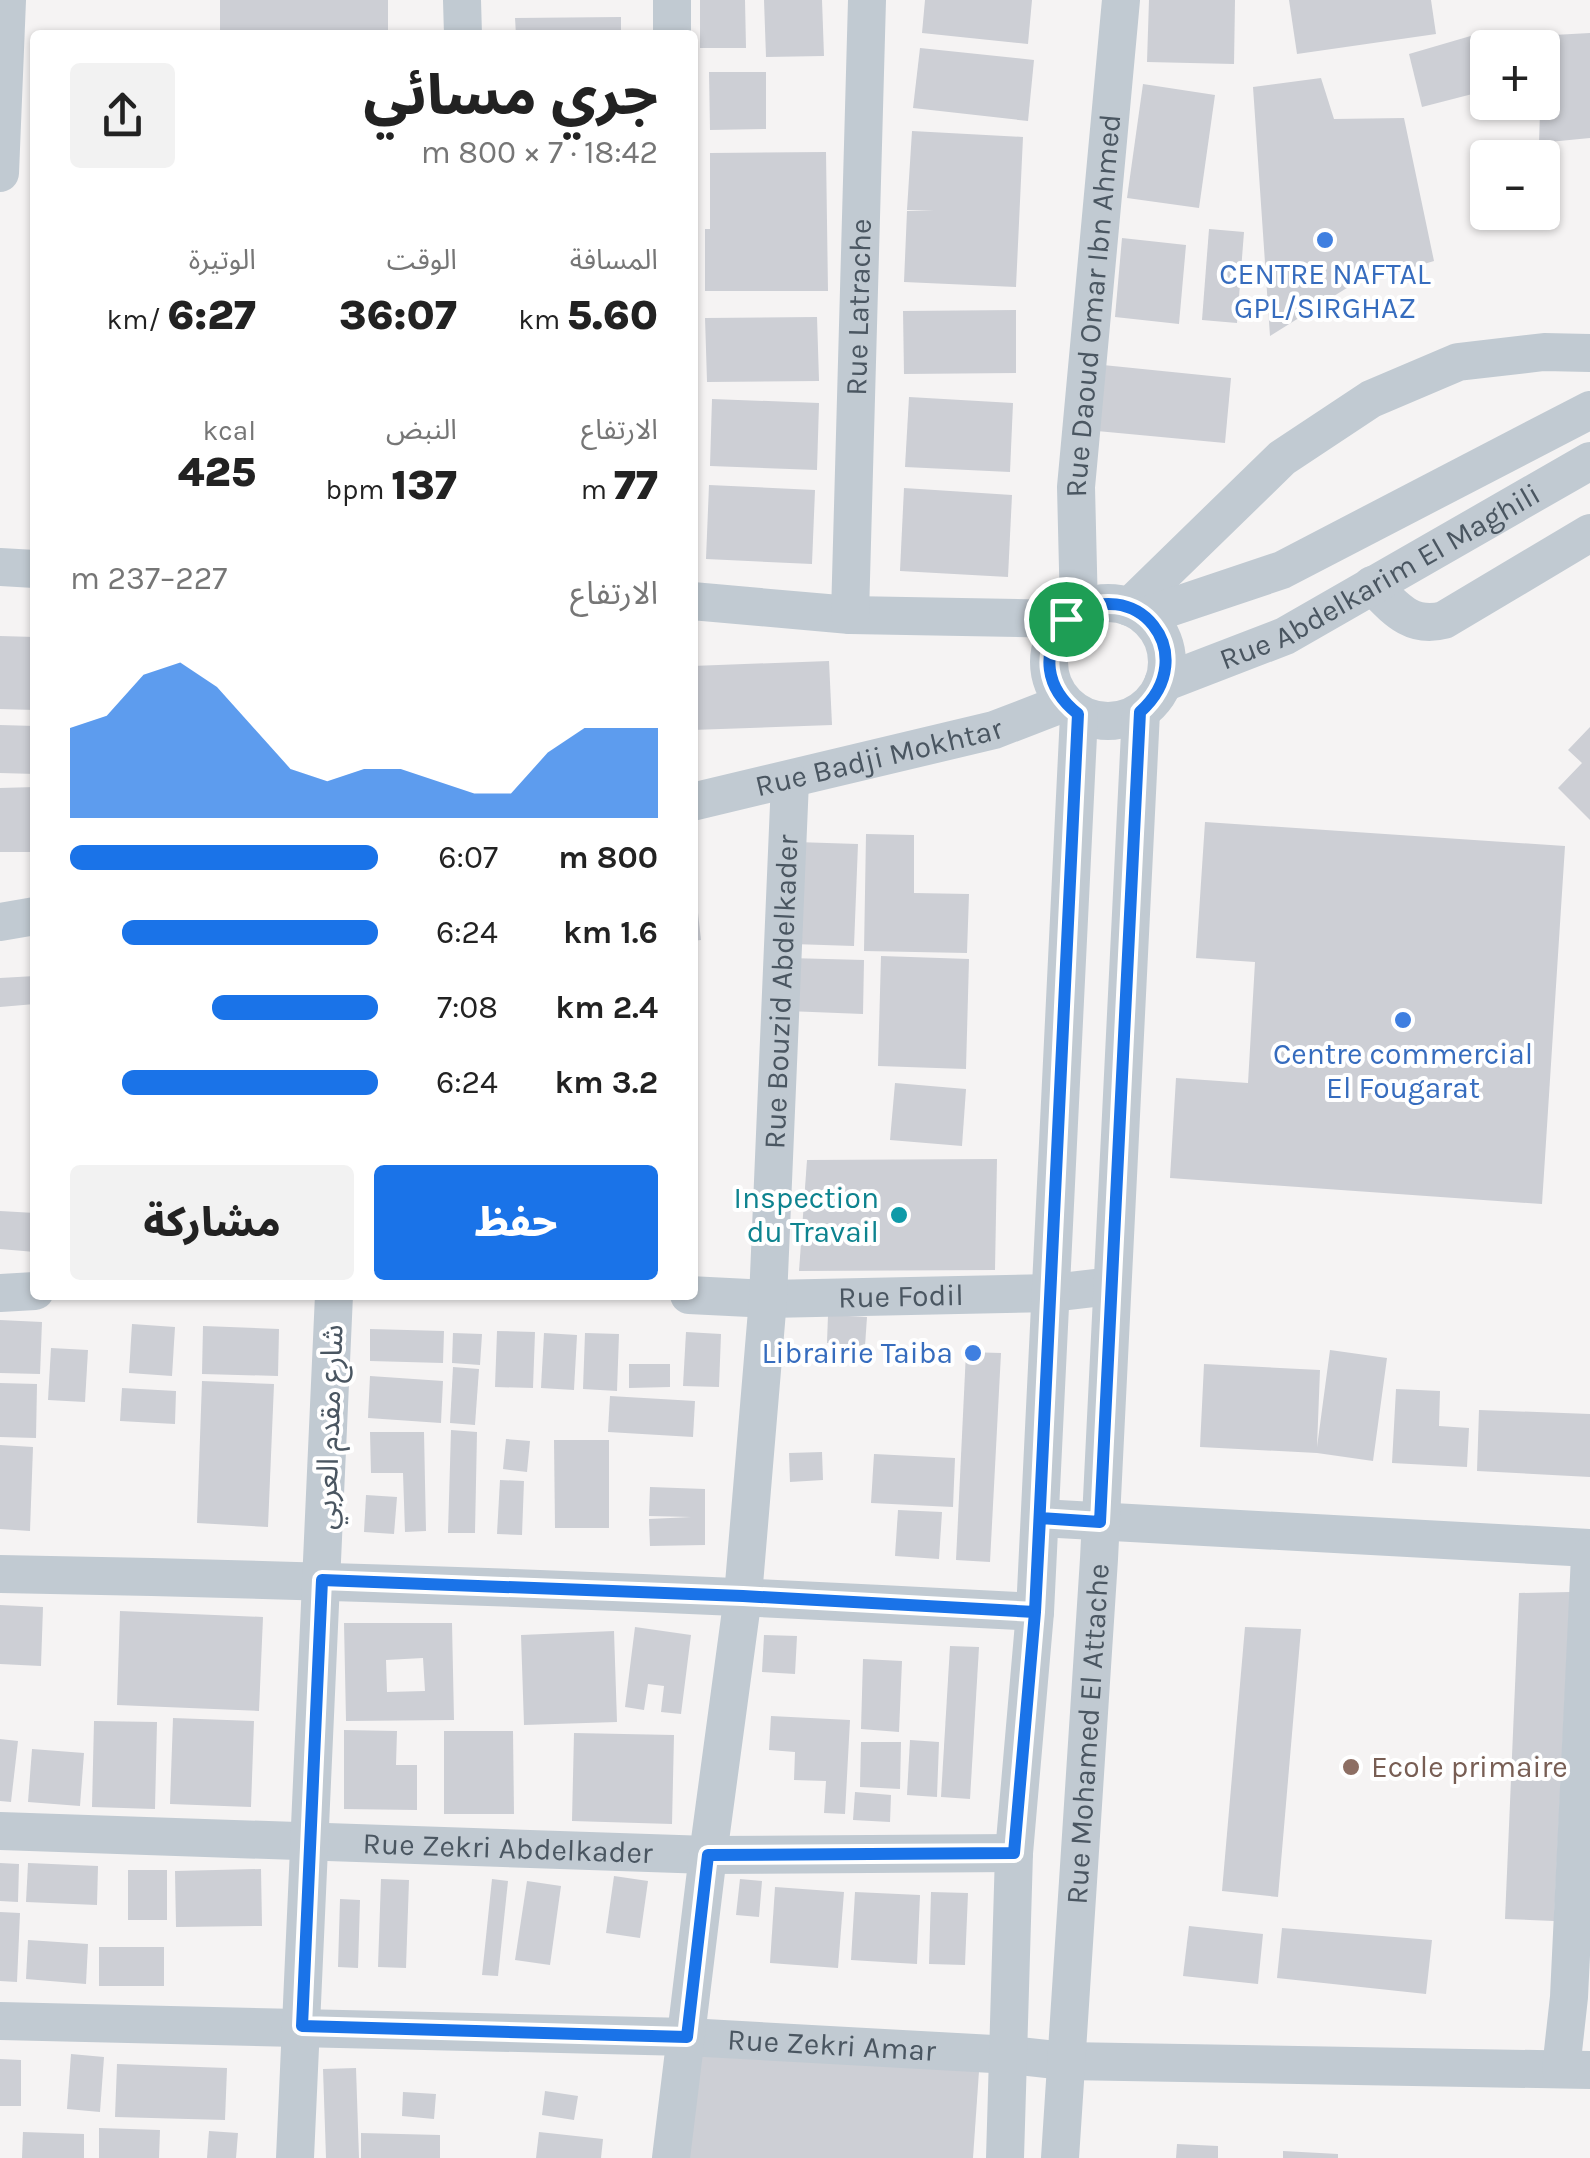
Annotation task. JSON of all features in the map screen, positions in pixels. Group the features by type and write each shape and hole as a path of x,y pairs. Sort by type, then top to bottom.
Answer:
{"street":[{"path":"0,174 7,0"},
{"path":"462,0 463,30"},
{"path":"672,0 672,30"},
{"name":"Rue Latrache","path":"850,614 867,0"},
{"name":"Rue Daoud Omar Ibn Ahmed","path":"1073,615 1076,488 1121,0"},
{"path":"1137,612 1282,458 1371,399 1458,362 1544,352 1590,353"},
{"path":"1137,612 1158,630 1165,647 1167,665 1152,698 1110,722 1071,709 1054,688 1049,651 1055,634 1073,615 1095,604 1137,612 1282,570 1590,410"},
{"name":"Rue Abdelkarim El Maghili","path":"1152,698 1285,636 1590,461"},
{"path":"1372,585 1403,616 1414,622 1432,623 1444,620 1590,533"},
{"path":"0,568 30,570"},
{"path":"698,601 850,614 1073,615"},
{"name":"Rue Mohamed El Attache","path":"1060,2158 1152,698"},
{"name":"Rue Mohamed El Attache","path":"1005,2158 1014,1853 1035,1612 1052,1293 1071,709"},
{"name":"Rue Badji Mokhtar","path":"698,801 1071,709"},
{"name":"Rue Bouzid Abdelkader","path":"672,2158 743,1596 768,1299 790,781"},
{"path":"0,922 30,917"},
{"name":"Rue Fodil","path":"698,1295 768,1299 1052,1293 1112,1286"},
{"path":"0,1293 30,1291"},
{"name":"شارع مقدم العربي","path":"295,2158 334,1300"},
{"path":"1040,1518 1590,1548"},
{"path":"1575,2070 1570,1997 1590,1556"},
{"path":"0,1574 322,1580 1035,1612"},
{"name":"Rue Zekri Abdelkader","path":"0,1832 708,1855 1014,1853"},
{"name":"Rue Zekri Amar","path":"0,2021 687,2037 1065,2061 1575,2070"}],"building":[{"path":"220,0 388,0 388,30 220,30"},
{"path":"700,0 745,0 746,48 700,48"},
{"path":"764,0 822,0 824,56 766,57"},
{"path":"925,0 1032,0 1028,44 922,33"},
{"path":"1149,0 1235,0 1234,64 1147,62"},
{"path":"1289,0 1431,0 1436,34 1297,54"},
{"path":"621,17 621,30 516,30 515,18"},
{"path":"1590,33 1590,138 1539,140 1540,120 1560,120 1560,35"},
{"path":"1470,36 1470,95 1422,107 1409,54"},
{"path":"920,48 1034,60 1028,121 913,108"},
{"path":"709,72 766,72 766,129 710,130"},
{"path":"1321,78 1334,119 1404,118 1434,261 1350,286 1270,336 1253,87"},
{"path":"1143,84 1215,95 1199,208 1127,198"},
{"path":"912,131 1023,137 1016,287 904,282 907,211 934,211 907,210"},
{"path":"826,152 828,291 705,291 710,153"},
{"path":"1209,229 1244,232 1237,323 1202,320"},
{"path":"1122,238 1186,245 1179,324 1115,317"},
{"path":"1016,310 1016,373 904,374 903,311"},
{"path":"817,317 819,381 707,382 705,318"},
{"path":"1103,365 1231,378 1225,443 1097,431"},
{"path":"909,397 1013,403 1010,472 905,467"},
{"path":"712,399 819,403 817,470 710,466"},
{"path":"709,485 815,490 812,564 706,559"},
{"path":"904,488 1012,495 1008,577 900,571"},
{"path":"0,636 30,637 30,710 0,709"},
{"path":"829,661 832,725 698,730 698,666"},
{"path":"0,725 30,726 30,774 0,773"},
{"path":"1590,727 1590,820 1558,788 1582,763 1568,750"},
{"path":"30,787 30,852 0,852 0,788"},
{"name":"Centre commercial El Fougarat","path":"1205,822 1565,846 1542,1204 1170,1178 1176,1078 1248,1083 1255,962 1196,958"},
{"path":"866,834 914,835 914,893 969,894 967,953 864,951"},
{"path":"796,842 858,844 854,946 793,944"},
{"path":"881,956 969,959 966,1069 878,1066"},
{"path":"789,958 864,960 863,1014 787,1011"},
{"path":"30,976 30,1004 0,1007 0,978"},
{"path":"895,1083 966,1089 962,1146 890,1140"},
{"name":"Inspection du Travail","path":"997,1159 995,1270 799,1271 807,1160"},
{"path":"0,1211 30,1213 30,1252 0,1249"},
{"path":"828,1315 867,1317 865,1346 827,1343"},
{"path":"0,1320 42,1322 40,1374 0,1373"},
{"path":"132,1324 175,1327 172,1376 129,1373"},
{"path":"203,1326 279,1329 278,1376 202,1374"},
{"path":"370,1329 444,1331 443,1363 370,1361"},
{"path":"497,1331 535,1332 533,1388 495,1387"},
{"path":"686,1332 721,1334 719,1387 683,1386"},
{"path":"453,1333 482,1334 480,1365 452,1363"},
{"path":"544,1333 577,1335 574,1390 541,1388"},
{"path":"585,1333 619,1334 617,1391 583,1389"},
{"path":"51,1348 88,1350 85,1402 48,1400"},
{"path":"1330,1350 1387,1358 1373,1461 1317,1453 1200,1447 1204,1364 1320,1370 1317,1447"},
{"path":"966,1352 1001,1353 990,1562 956,1560"},
{"path":"629,1364 670,1364 670,1387 629,1388"},
{"path":"453,1367 479,1369 475,1425 450,1423"},
{"path":"370,1376 443,1381 441,1423 368,1418"},
{"path":"202,1381 274,1384 268,1527 197,1523"},
{"path":"0,1383 37,1384 36,1438 0,1437"},
{"path":"122,1388 176,1391 175,1424 120,1421"},
{"path":"1396,1389 1440,1391 1439,1426 1469,1428 1467,1467 1392,1463"},
{"path":"610,1396 695,1401 693,1437 608,1432"},
{"path":"1479,1410 1590,1414 1590,1477 1477,1471"},
{"path":"451,1430 477,1432 475,1533 448,1533"},
{"path":"370,1432 424,1432 426,1531 405,1532 403,1473 371,1473"},
{"path":"506,1439 530,1441 527,1472 503,1469"},
{"path":"554,1440 609,1440 609,1528 555,1528"},
{"path":"0,1445 33,1447 30,1531 0,1529"},
{"path":"822,1452 823,1480 790,1482 789,1453"},
{"path":"874,1454 955,1458 953,1507 871,1503"},
{"path":"500,1480 524,1481 522,1535 497,1534"},
{"path":"650,1487 705,1489 705,1545 650,1546 649,1519 691,1517 649,1516"},
{"path":"366,1495 397,1497 394,1534 364,1532"},
{"path":"898,1510 942,1512 939,1559 895,1556"},
{"path":"1570,1592 1554,1921 1505,1919 1519,1593"},
{"path":"0,1605 43,1607 41,1666 0,1664"},
{"path":"120,1611 263,1617 259,1711 117,1705"},
{"path":"344,1623 452,1623 454,1720 346,1721","holes":["423,1658 425,1691 387,1692 386,1660"]},
{"path":"635,1627 691,1635 681,1714 661,1712 664,1686 648,1684 644,1710 625,1707"},
{"path":"1245,1627 1301,1629 1278,1897 1222,1891"},
{"path":"614,1631 617,1722 524,1725 521,1635"},
{"path":"764,1635 797,1636 795,1674 762,1672"},
{"path":"950,1646 979,1647 970,1799 941,1797"},
{"path":"863,1659 902,1661 899,1732 861,1729"},
{"path":"771,1716 850,1720 845,1814 824,1813 826,1781 794,1780 795,1752 769,1750"},
{"path":"173,1718 254,1721 251,1807 170,1804"},
{"path":"94,1721 157,1722 155,1809 92,1807"},
{"path":"344,1730 397,1731 396,1765 417,1765 417,1810 344,1809"},
{"path":"444,1731 513,1731 514,1814 444,1814"},
{"path":"574,1733 674,1735 672,1824 572,1821"},
{"path":"0,1739 18,1741 11,1802 0,1801"},
{"path":"910,1740 939,1742 937,1797 907,1795"},
{"path":"861,1742 901,1742 900,1789 860,1787"},
{"path":"32,1749 84,1753 80,1806 28,1802"},
{"path":"855,1792 891,1795 890,1822 853,1820"},
{"path":"0,1863 19,1864 18,1902 0,1901"},
{"path":"28,1863 98,1866 97,1905 26,1902"},
{"path":"261,1869 262,1926 176,1927 175,1871"},
{"path":"128,1870 167,1870 167,1920 128,1920"},
{"path":"614,1876 648,1881 640,1938 606,1933"},
{"path":"381,1879 409,1880 406,1968 378,1967"},
{"path":"492,1879 508,1881 498,1976 482,1975"},
{"path":"740,1879 762,1881 759,1917 736,1915"},
{"path":"527,1881 561,1886 550,1965 515,1960"},
{"path":"775,1887 844,1892 838,1968 770,1963"},
{"path":"855,1892 920,1895 917,1964 851,1960"},
{"path":"931,1892 968,1893 965,1965 929,1964"},
{"path":"340,1899 360,1900 358,1968 338,1967"},
{"path":"0,1912 20,1913 17,1982 0,1981"},
{"path":"1189,1926 1263,1934 1258,1984 1183,1976"},
{"path":"1282,1928 1432,1940 1426,1994 1277,1978"},
{"path":"28,1940 88,1944 86,1984 26,1979"},
{"path":"99,1947 164,1947 164,1986 99,1986"},
{"path":"701,2051 979,2071 973,2158 688,2158"},
{"path":"71,2054 104,2057 100,2112 67,2109"},
{"path":"0,2059 21,2060 21,2106 0,2106"},
{"path":"117,2064 227,2068 225,2120 115,2117"},
{"path":"356,2068 359,2158 326,2158 323,2069"},
{"path":"545,2091 578,2096 574,2120 542,2115"},
{"path":"403,2092 436,2094 434,2119 402,2116"},
{"path":"99,2128 160,2130 159,2158 99,2158"},
{"path":"209,2131 238,2133 236,2158 207,2158"},
{"path":"23,2132 84,2134 84,2158 22,2158"},
{"path":"539,2132 603,2139 601,2158 536,2158"},
{"path":"361,2133 440,2135 440,2158 361,2158"},
{"path":"1177,2144 1218,2146 1218,2158 1176,2158"},
{"path":"1283,2151 1338,2154 1338,2158 1283,2158"}],"place":[{"name":"CENTRE NAFTAL GPL/SIRGHAZ","path":"1325,240"},
{"name":"Centre commercial El Fougarat","path":"1403,1020"},
{"name":"Inspection du Travail","path":"899,1215"},
{"name":"Librairie Taiba","path":"973,1353"},
{"name":"Ecole primaire","path":"1351,1767"}],"route":[{"path":"1066,619 1049,651 1049,670 1054,688 1078,714 1035,1612 1014,1853 708,1855 687,2037 302,2026 322,1580 1035,1612 1040,1518 1100,1522 1140,712 1154,700 1167,665 1158,630 1129,607 1095,604 1066,619"}]}
